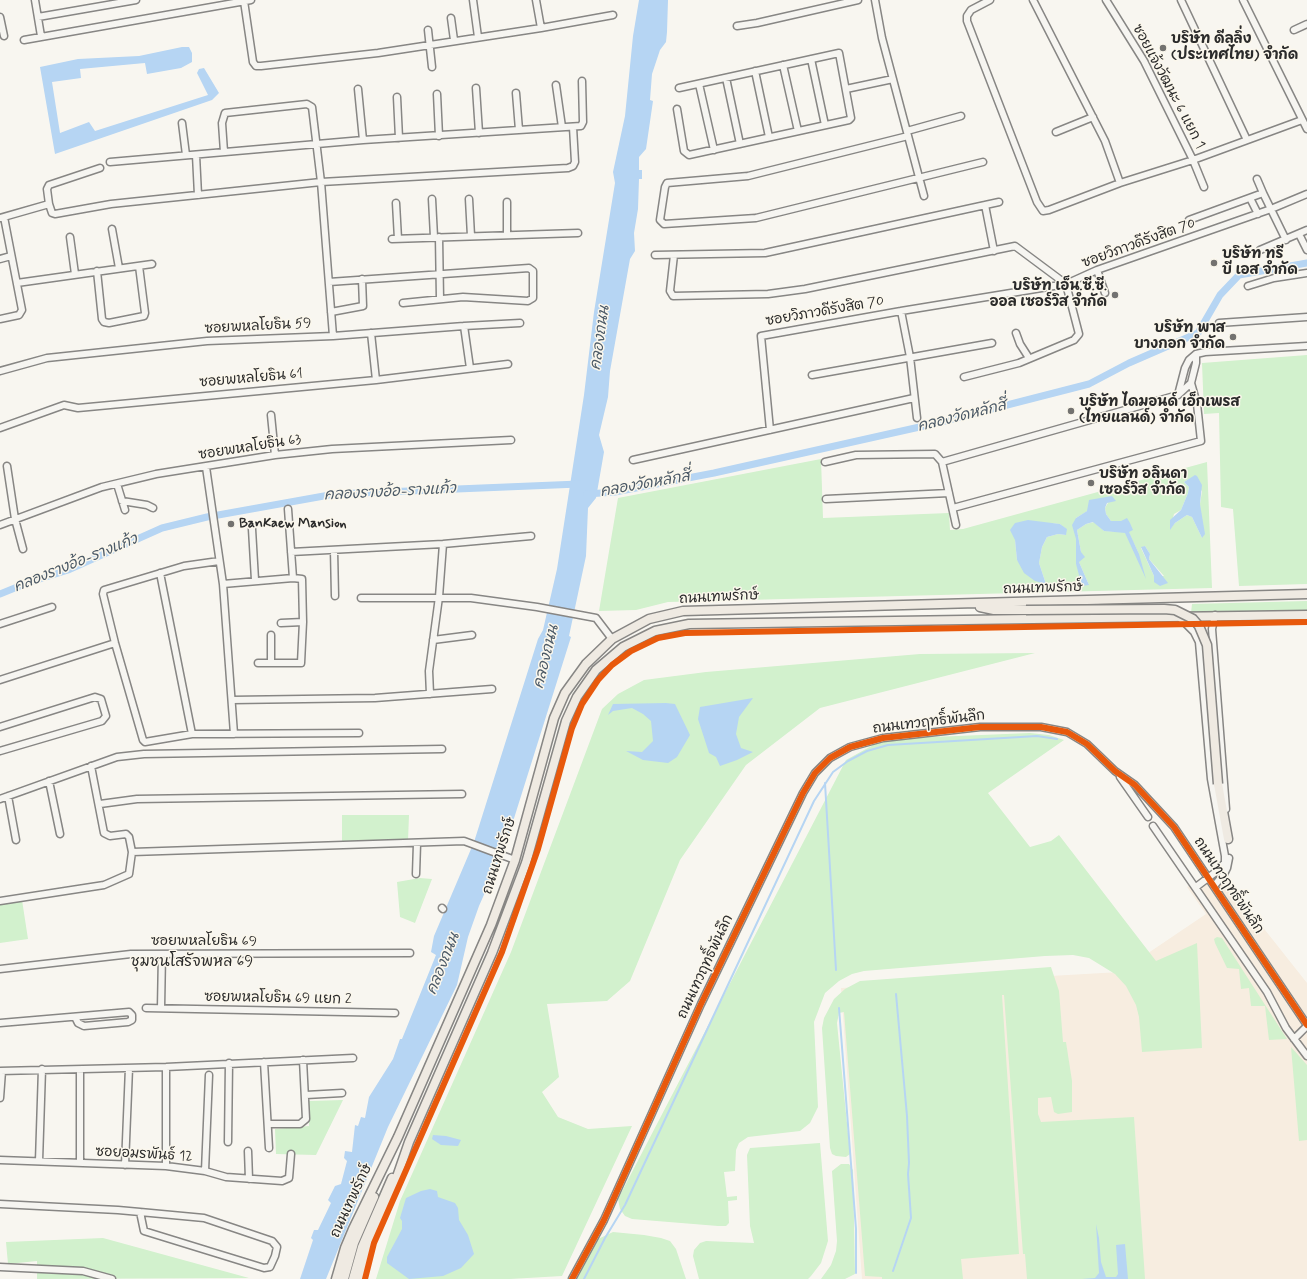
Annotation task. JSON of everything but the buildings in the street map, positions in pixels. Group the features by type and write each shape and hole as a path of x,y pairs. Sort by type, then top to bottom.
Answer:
{"main road":[{"name":"ถนนเทพรักษ์","path":"344,1279 354,1243 398,1137 491,925 515,860 554,718 565,693 586,664 612,639 649,619 683,611 1307,594"},
{"path":"963,604 994,610 1164,609 1175,610 1193,619 1199,626 1207,645 1218,784 1228,839"},
{"name":"ถนนเทพรักษ์","path":"353,1279 362,1247 384,1195 409,1142 492,953 523,870 566,722 577,697 596,670 623,647 655,631 689,624 1215,615 1307,615"},
{"name":"ถนนเทพรักษ์","path":"334,1279 353,1229 398,1137"},
{"name":"ถนนเทพรักษ์","path":"361,1279 370,1241 390,1197 409,1142"}],"street":[{"path":"35,0 41,36"},
{"path":"38,17 136,0"},
{"path":"24,40 232,1 247,0 253,62 258,66 378,53 454,40 541,28 613,15"},
{"path":"473,0 478,37"},
{"path":"536,0 541,28"},
{"path":"737,26 757,23 858,0"},
{"path":"875,0 882,38 924,196"},
{"path":"990,0 971,10 967,16 967,21 1041,210 1048,211 1120,183 1193,160 1302,120"},
{"path":"1032,0 1094,118 1105,141 1120,183"},
{"path":"1181,0 1247,140"},
{"path":"1243,0 1307,129"},
{"name":"ซอยแจ้งวัฒนะ 6 แยก 1","path":"1110,1 1144,61 1193,160 1204,187"},
{"path":"0,17 4,36"},
{"path":"451,18 454,40"},
{"path":"1294,30 1307,24"},
{"path":"428,30 432,67"},
{"path":"678,109 686,154 714,150 851,119 839,53 679,88"},
{"path":"811,59 825,125"},
{"path":"783,65 798,131"},
{"path":"754,71 769,137"},
{"path":"726,78 740,144"},
{"path":"846,89 893,79"},
{"path":"110,162 363,140 580,126 583,122 582,81"},
{"path":"699,84 714,150"},
{"path":"556,85 562,128"},
{"path":"476,88 479,133"},
{"path":"358,89 363,140"},
{"path":"516,93 519,130"},
{"path":"437,94 439,136"},
{"path":"396,97 399,138"},
{"path":"224,152 222,123 225,113 307,104 312,107 321,182 333,336"},
{"path":"961,116 908,134 748,176 667,183 664,187 660,220 664,224 756,218 983,162"},
{"path":"1056,132 1094,118"},
{"path":"182,123 186,155"},
{"path":"100,168 49,184 47,189 51,212 55,214 111,204 321,182 568,168 573,166 575,162 573,127"},
{"path":"196,155 198,194"},
{"path":"1257,179 1286,240"},
{"path":"1188,220 1263,193"},
{"name":"ซอยวิภาวดีรังสิต 70","path":"770,430 761,336 1066,284 1097,270 1258,214 1307,194"},
{"path":"1250,198 1258,214"},
{"path":"432,199 440,299"},
{"path":"469,199 470,236"},
{"path":"396,202 395,239 578,233"},
{"path":"507,202 507,235"},
{"path":"655,254 765,253 999,202"},
{"path":"0,319 21,313 22,310 2,217 49,204"},
{"path":"985,205 994,251"},
{"path":"112,229 118,268"},
{"path":"1260,250 1307,230"},
{"path":"1299,234 1307,250"},
{"path":"70,237 75,274"},
{"path":"674,255 670,291 673,296 768,294 805,289 1015,246 1066,284 1079,334 1074,340 1019,363 964,377"},
{"path":"0,259 11,256"},
{"path":"17,284 75,274 152,264"},
{"path":"97,272 102,319 104,322 109,323 144,316 145,313 139,266"},
{"path":"329,282 529,268 532,271 533,298 528,301 463,297 403,303"},
{"path":"1097,270 1105,292"},
{"path":"1248,286 1274,278 1307,273"},
{"path":"331,312 363,306 362,279"},
{"path":"901,311 910,357 917,418"},
{"path":"1218,323 1307,317"},
{"name":"ซอยพหลโยธิน 59","path":"0,371 47,358 207,341 333,336 520,323"},
{"path":"464,326 470,368"},
{"path":"371,333 376,380"},
{"path":"1016,333 1020,344 1029,358"},
{"path":"812,375 992,343"},
{"path":"1178,395 1185,368 1189,360 1196,354 1307,346"},
{"path":"953,508 1201,441 1197,404 1192,383 1196,363 1196,354"},
{"name":"ซอยพหลโยธิน 61","path":"0,428 64,405 78,408 376,380 508,364"},
{"path":"942,462 1178,395 1192,383"},
{"path":"633,460 683,447 770,430 914,398"},
{"path":"272,415 275,455"},
{"name":"ซอยพหลโยธิน 63","path":"0,525 102,487 156,474 275,455 332,449 511,440"},
{"path":"825,462 856,455 933,453 942,462 956,525"},
{"path":"7,466 15,519 23,549"},
{"path":"206,467 223,584 234,734"},
{"path":"117,484 125,510"},
{"path":"826,498 949,493"},
{"path":"122,501 147,505 153,508"},
{"path":"288,509 293,578"},
{"path":"252,529 255,580"},
{"path":"291,552 443,544 531,536"},
{"path":"430,694 429,671 439,597 443,544"},
{"path":"334,550 334,596"},
{"path":"219,561 184,566 104,590 103,594 115,643 143,740 145,742 192,734 359,733"},
{"path":"160,573 192,734"},
{"path":"223,584 255,580 302,579 303,622 301,663 258,663"},
{"path":"361,598 471,598 537,607 596,618 612,639"},
{"path":"0,624 52,607"},
{"path":"1214,886 1227,868 1228,839 1212,624 1215,615"},
{"path":"1178,616 1194,632 1199,642 1211,779 1225,856 1225,862 1221,868 1196,887"},
{"path":"281,623 303,622"},
{"path":"1199,642 1205,634 1208,634 1213,638"},
{"path":"271,635 271,663"},
{"path":"433,640 472,635"},
{"path":"0,680 115,643"},
{"path":"232,700 375,698 492,689"},
{"path":"0,727 95,697 101,699 106,716 102,721 0,750"},
{"name":"ถนนเทวฤทธิ์พันลึก","path":"572,1279 604,1220 701,1004 803,793 815,773 830,758 850,747 883,738 980,728 1041,727 1067,732 1087,744 1115,771 1135,785 1174,827 1307,1025"},
{"path":"0,799 117,757 144,754 442,749"},
{"path":"0,901 104,885 129,874 132,852 128,837 126,834 110,836 104,833 100,804 91,766"},
{"name":"ถนนเทวฤทธิ์พันลึก","path":"1115,771 1148,817"},
{"path":"49,781 60,834"},
{"path":"100,804 137,799 462,794"},
{"path":"8,796 16,840"},
{"name":"ถนนเทวฤทธิ์พันลึก","path":"1154,826 1267,992 1294,1039 1307,1056"},
{"path":"132,852 417,844 464,841 515,860"},
{"path":"416,874 417,844"},
{"name":"ซอยพหลโยธิน 69","path":"0,969 131,954 410,953"},
{"path":"161,1008 162,954"},
{"name":"ซอยพหลโยธิน 69 แยก 2","path":"146,1008 395,1013"},
{"path":"0,1023 129,1012 132,1015 132,1020 128,1022 84,1026 78,1023 75,1017"},
{"path":"1294,1039 1307,1025"},
{"path":"0,1098 1,1071 166,1067 353,1058"},
{"path":"268,1124 304,1122 306,1119 306,1095 303,1060"},
{"path":"264,1062 269,1148"},
{"path":"228,1142 229,1063"},
{"path":"166,1067 166,1166"},
{"path":"125,1165 129,1068"},
{"path":"38,1161 42,1070"},
{"path":"80,1070 80,1163"},
{"path":"205,1170 208,1075"},
{"path":"306,1095 342,1093"},
{"path":"248,1151 249,1179"},
{"name":"ซอยอมรพันธ์ 12","path":"0,1160 166,1166 205,1170 226,1177 286,1180 288,1178 291,1154"},
{"path":"0,1204 140,1212 204,1218 272,1241 277,1247 275,1256 270,1267 264,1268 144,1231 140,1212"},
{"path":"0,1267 83,1271 112,1279"}],"shaded area":[{"path":"1216,868 1307,983 1307,1279 862,1279 841,988 1120,972 1206,914 1187,887"}],"green space":[{"path":"1307,355 1307,584 1239,586 1233,509 1221,507 1219,413 1204,414 1202,363"},
{"path":"821,459 823,518 949,513 950,530 963,529 1207,462 1212,588 668,602 636,610 599,611 618,498","holes":["1189,479 1202,491 1200,504 1202,538 1192,517 1187,515 1175,523 1170,529 1174,514 1181,510 1188,493 1189,487 1184,482","1112,496 1105,508 1106,514 1111,521 1121,521 1128,531 1139,554 1125,532 1104,531 1094,522 1086,524 1077,530 1081,552 1079,562 1089,585 1076,564 1076,518","1047,523 1060,524 1066,529 1066,535 1058,534 1047,537 1042,547 1039,563 1046,584 1017,560 1015,540","1145,546 1150,554 1149,559 1164,576 1154,576 1141,548"]},
{"path":"1307,601 1307,611 1191,613 1192,604"},
{"path":"1035,653 820,708 746,765 680,860 630,981 607,1001 547,1004 559,1077 542,1092 558,1117 588,1129 632,1126 562,1276 510,1279 376,1279 400,1201 511,952 602,709 618,694 644,680 706,672 920,654"},
{"path":"1030,733 1049,735 1064,740 988,793 1030,847 1051,841 1059,835 1156,961 1197,943 1202,1048 1142,1052 1139,1017 1136,1005 1126,986 1115,974 1089,958 1073,955 1045,956 864,971 852,974 839,981 825,993 814,1022 818,1107 810,1123 800,1131 748,1137 739,1143 736,1150 735,1171 724,1172 727,1197 737,1196 737,1200 728,1201 729,1223 726,1226 718,1226 632,1219 625,1216 620,1209 618,1199 846,760 884,739"},
{"path":"342,815 409,815 408,841 342,844"},
{"path":"420,878 432,879 415,923 400,917 397,882"},
{"path":"22,900 28,939 0,943 0,904"},
{"path":"1217,937 1222,938 1287,1039 1269,1040 1265,1006 1251,1006 1249,988 1241,989 1239,969 1227,968 1215,943 1214,939"},
{"path":"1051,967 1059,991 1063,1042 1066,1042 1072,1081 1072,1112 1058,1114 1054,1112 1051,1097 1038,1098 1038,1114 1041,1122 1134,1117 1145,1279 1027,1279 1025,1254 1023,1254 1004,995 1002,995 1019,1254 961,1259 963,1279 882,1279 882,1277 865,1276 844,1012 839,1013 837,1023 850,1154 846,1157 836,1156 832,1154 830,1148 822,1028 824,1018 834,999 845,989 860,981"},
{"path":"1291,1047 1307,1065 1307,1140 1299,1141"},
{"path":"343,1100 316,1155 276,1154 275,1129 309,1126 309,1101"},
{"path":"820,1143 828,1241 821,1263 811,1276 808,1279 699,1279 693,1256 694,1250 700,1243 706,1241 754,1243 750,1226 747,1155 750,1148"},
{"path":"841,1164 849,1164 853,1170 855,1274 845,1279 821,1279 831,1265 836,1251 837,1241 832,1171"},
{"path":"613,1232 644,1235 670,1241 676,1249 686,1279 577,1279 598,1239"},
{"path":"103,1238 249,1278 37,1279 37,1261 8,1264 6,1242"}],"water":[{"name":"คลองถนน","path":"639,0 668,0 666,42 660,50 652,74 650,100 653,101 646,149 639,157 639,170 642,170 642,179 639,179 638,209 634,233 635,251 630,259 610,371 608,397 599,435 604,452 596,498 588,508 586,556 569,636 571,637 505,847 479,906 468,937 457,985 388,1127 326,1279 300,1279 313,1240 311,1238 314,1230 318,1230 331,1203 328,1200 335,1186 341,1184 347,1161 344,1158 345,1151 352,1152 355,1125 358,1126 361,1117 365,1118 369,1097 393,1059 436,955 431,952 434,936 474,842 538,639 543,630 557,569 584,395 594,312 615,183 613,172 625,116 633,36"},
{"path":"182,47 189,47 192,53 192,62 181,68 147,74 145,63 80,69 81,78 52,82 60,133 89,122 95,131 208,95 197,73 199,69 204,68 219,93 212,100 55,154 40,67 78,59 139,56"},
{"path":"1195,475 1202,485 1200,504 1205,534 1202,538 1192,517 1187,515 1175,523 1170,530 1170,520 1181,510 1188,493 1189,487 1184,482"},
{"path":"1112,496 1116,501 1107,503 1105,508 1106,514 1111,521 1121,521 1127,518 1133,530 1129,532 1139,554 1146,579 1125,533 1104,531 1093,522 1086,524 1077,530 1081,552 1085,557 1079,562 1089,585 1082,586 1076,564 1076,539 1072,525 1076,518 1087,511 1089,500"},
{"path":"1028,520 1060,524 1067,529 1066,535 1058,534 1047,537 1042,547 1039,563 1046,584 1035,581 1024,573 1017,560 1015,540 1010,530 1015,523"},
{"path":"1145,546 1150,554 1149,559 1168,583 1160,586 1154,582 1154,576 1141,547"},
{"path":"753,698 739,717 736,734 741,748 753,752 720,766 716,757 709,753 698,719 700,707"},
{"path":"613,704 675,704 690,735 677,757 668,763 643,760 626,751 642,752 653,741 651,721 643,714 632,708 613,711 608,715"},
{"path":"433,1135 446,1136 461,1140 458,1146 441,1145 432,1139"},
{"path":"430,1189 437,1191 438,1197 455,1203 458,1208 459,1220 468,1235 474,1254 461,1268 443,1276 409,1279 387,1263 387,1257 402,1229 402,1221 400,1218 406,1198 421,1191"},
{"path":"1096,1224 1101,1262 1106,1277 1116,1277 1118,1274 1116,1245 1125,1244 1128,1279 1082,1279 1095,1278 1099,1273"}],"waterway":[{"name":"คลองวัดหลักสี่","path":"587,494 615,492 714,473 933,424 1089,384 1129,363 1198,333 1220,295 1239,275 1307,263"},
{"name":"คลองรางอ้อ-รางแก้ว","path":"0,594 27,583 68,570 162,528 207,517 335,494 579,484"},
{"path":"584,1279 605,1238 625,1205 814,801 833,772 848,761 867,751 888,745 1037,736 1057,739"},
{"path":"825,783 836,970"},
{"path":"893,1271 911,1218 908,1174 907,1116 896,994"},
{"path":"839,1008 856,1229 856,1273"}],"cycle path":[{"path":"365,1279 374,1243 502,952 538,849 572,728 582,704 598,680 612,665 631,651 658,638 685,633 1307,622"},
{"path":"572,1279 604,1220 701,1004 803,793 815,773 830,758 850,747 883,738 980,727 1041,727 1067,732 1087,744 1115,771 1135,785 1174,827 1307,1025"}],"place":[{"name":"บริษัท ดีลลิ่ง (ประเทศไทย) จำกัด","path":"1163,48"},
{"name":"บริษัท ทรี บี เอส จำกัด","path":"1214,263"},
{"name":"บริษัท เอ็น.ซี.ซี. ออล เซอร์วิส จำกัด","path":"1115,295"},
{"name":"บริษัท พาส บางกอก จำกัด","path":"1233,337"},
{"name":"บริษัท ไดมอนด์ เอ็กเพรส (ไทยแลนด์) จำกัด","path":"1071,411"},
{"name":"บริษัท อลินดา เซอร์วิส จำกัด","path":"1091,483"},
{"name":"BanKaew Mansion","path":"231,524"}],"district":[{"name":"ชุมชนโสรัจพหล 69","path":"192,963"}]}
